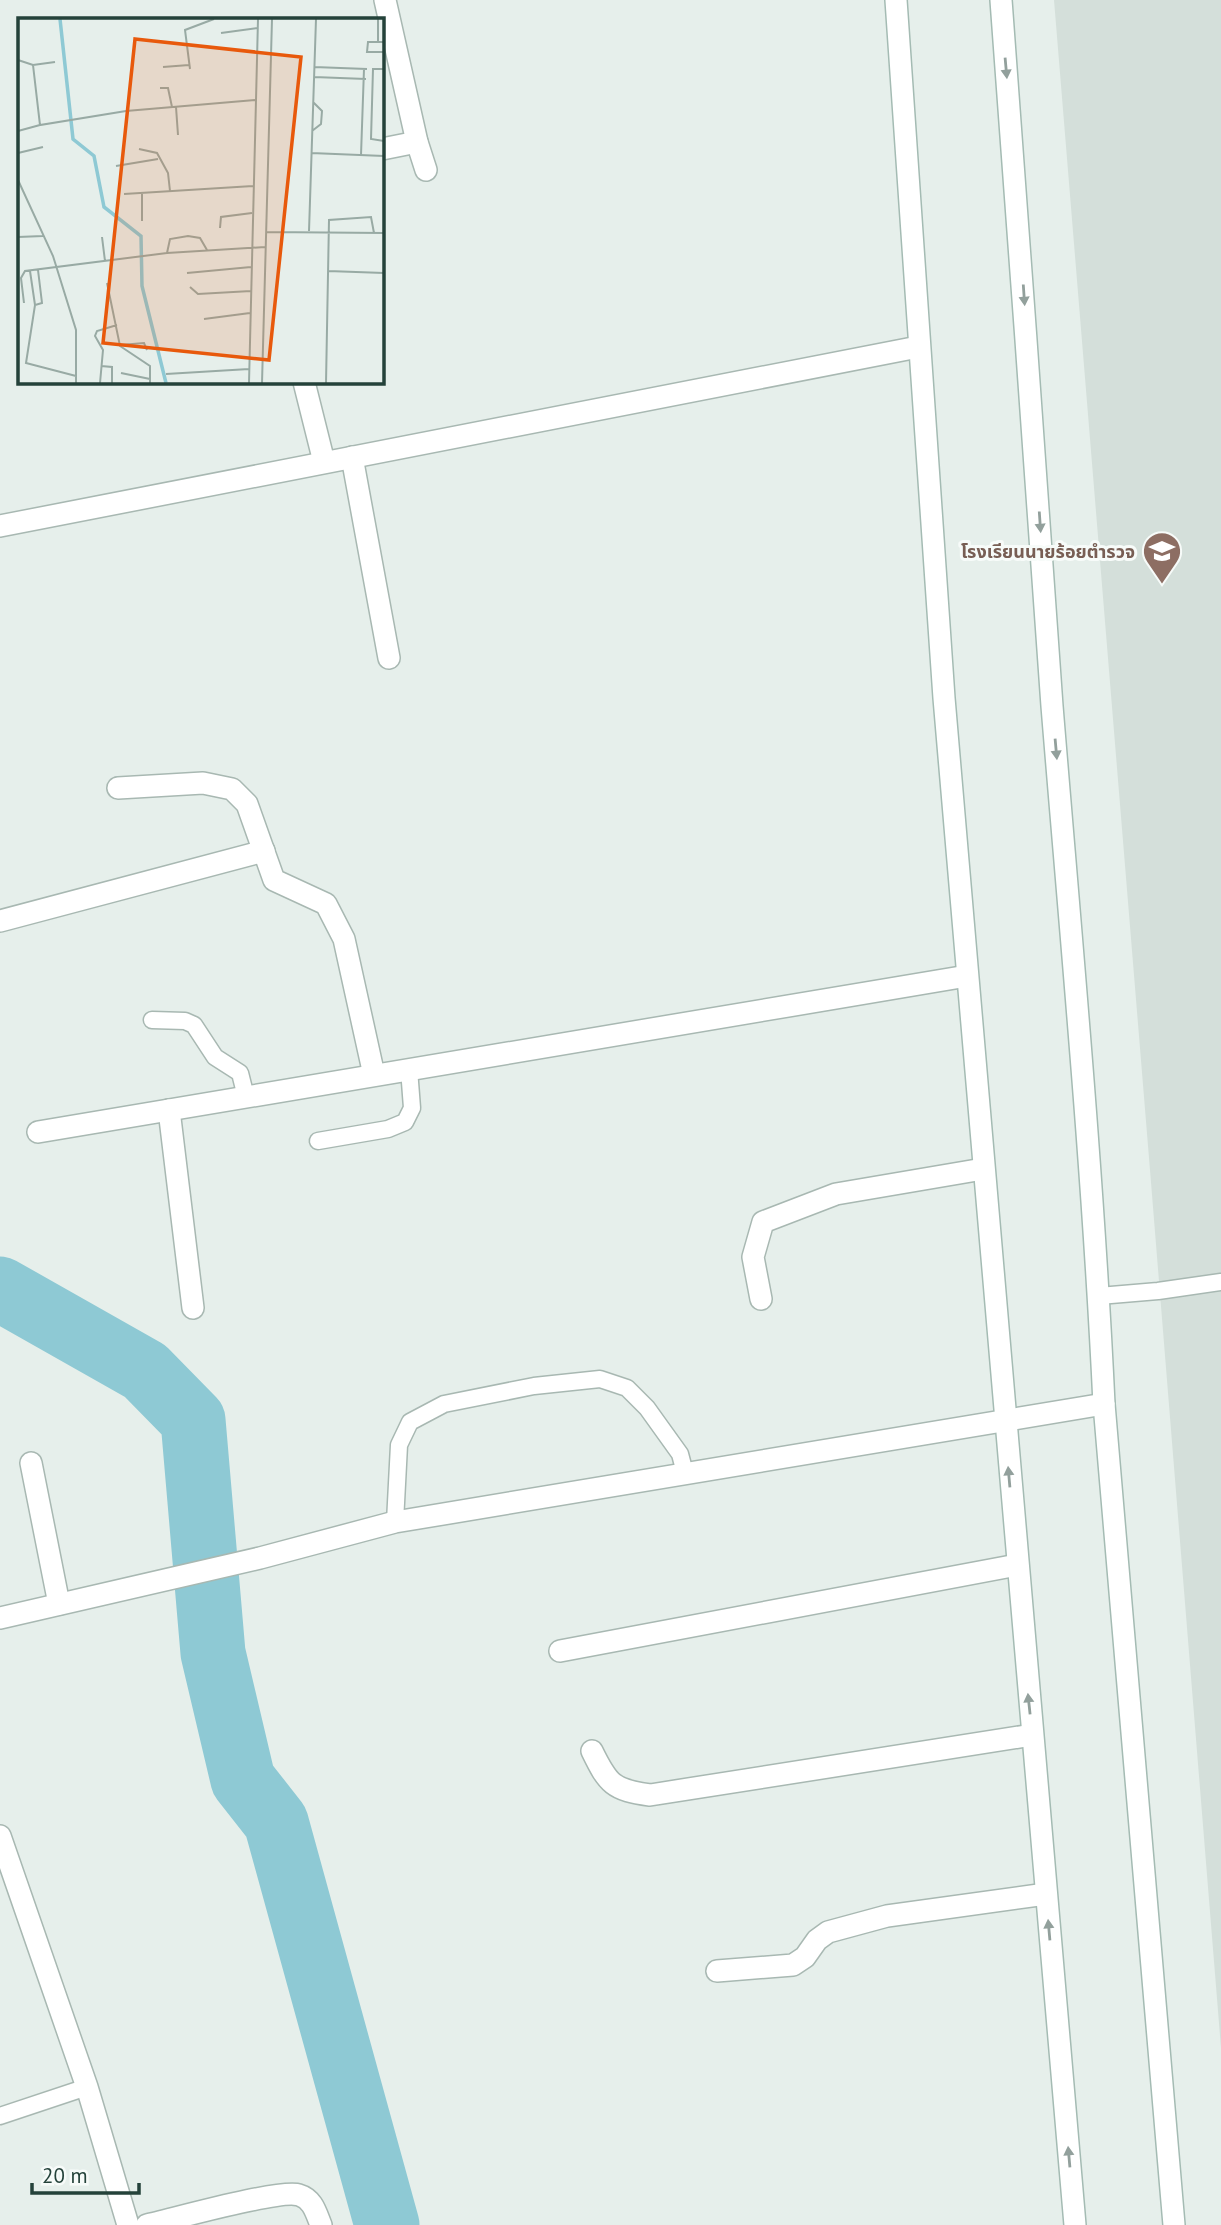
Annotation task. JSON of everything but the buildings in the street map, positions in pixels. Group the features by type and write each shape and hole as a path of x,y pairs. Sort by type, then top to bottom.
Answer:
{"street":[{"path":"385,0 416,142 426,170"},
{"path":"896,0 918,347 967,976 1075,2225"},
{"path":"1001,0 1099,1296 1104,1404 1174,2225"},
{"path":"383,149 416,142"},
{"path":"0,526 918,347"},
{"path":"303,383 324,462"},
{"path":"352,457 389,658"},
{"path":"118,788 203,783 232,789 247,804 274,880 326,904 344,939 374,1075"},
{"path":"0,921 264,851"},
{"path":"37,1132 967,976"},
{"path":"169,1110 193,1308"},
{"path":"761,1299 754,1256 763,1222 836,1194 983,1169"},
{"path":"0,1618 260,1558 395,1522 1104,1404"},
{"path":"30,1463 59,1604"},
{"path":"560,1651 1017,1565"},
{"path":"592,1751 606,1779 631,1792 650,1795 1032,1735"},
{"path":"1,1845 87,2087 128,2225"},
{"path":"717,1971 793,1965 805,1957 817,1940 828,1932 887,1916 1045,1894"},
{"path":"148,2225 276,2195 298,2194 309,2200 320,2225"}],"lane":[{"path":"152,1020 185,1021 194,1025 215,1058 240,1073 246,1097"},
{"path":"318,1141 388,1129 405,1122 412,1108 409,1069"},
{"path":"1099,1296 1221,1282"},
{"path":"395,1522 399,1445 410,1422 444,1404 534,1386 600,1380 627,1388 646,1408 680,1454 685,1473"},
{"path":"0,2116 87,2087"}],"shaded area":[{"name":"โรงเรียนนายร้อยตำรวจ","path":"1054,0 1221,0 1221,2048 1150,1170"}],"waterway":[{"path":"0,1289 145,1371 193,1420 213,1653 243,1780 276,1822 387,2225"}],"place":[{"name":"โรงเรียนนายร้อยตำรวจ","path":"1162,585"}]}
